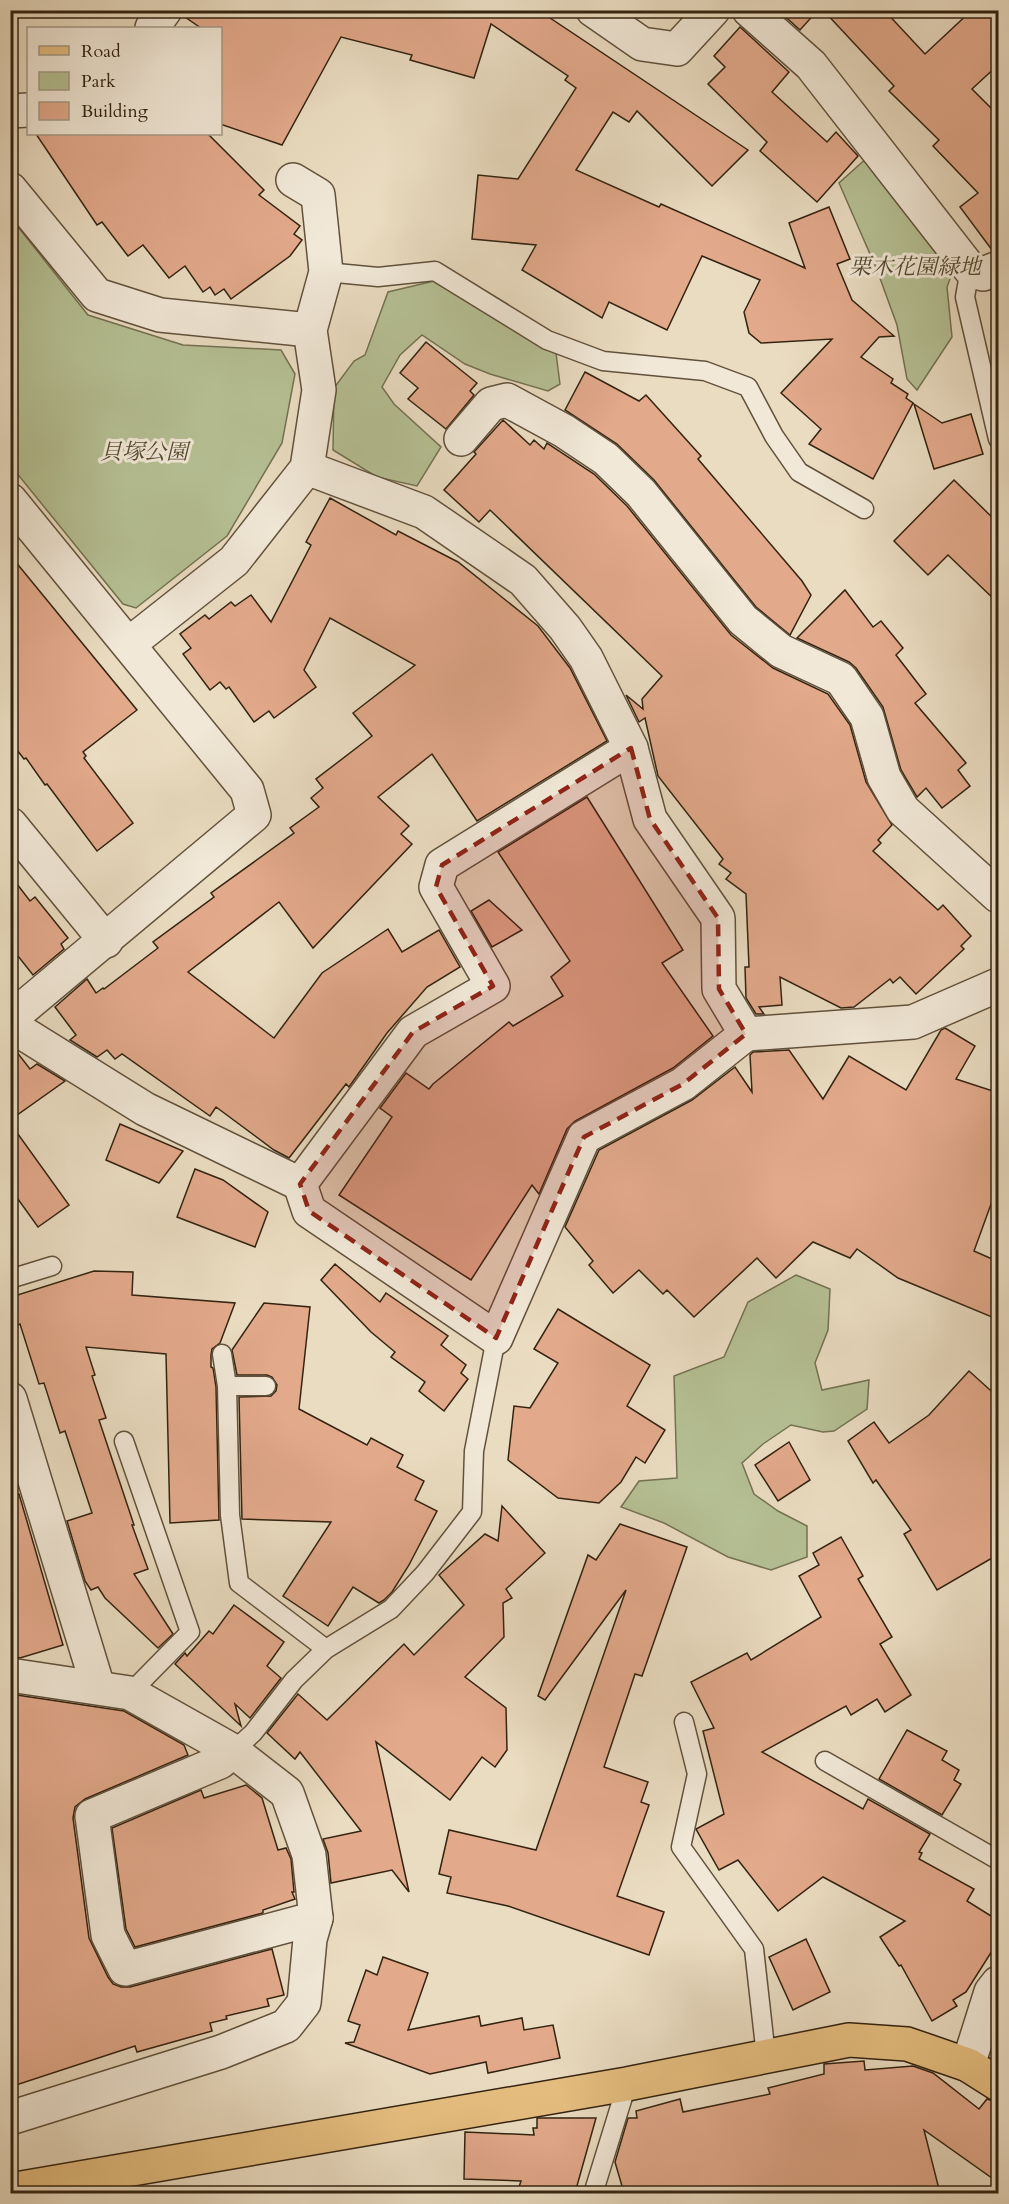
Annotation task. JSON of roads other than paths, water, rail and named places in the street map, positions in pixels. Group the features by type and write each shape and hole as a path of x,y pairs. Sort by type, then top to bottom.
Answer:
{"main road":[{"path":"10,2190 627,2084 849,2040 907,2044 969,2065 999,2084"}],"street":[{"path":"153,27 165,10"},
{"path":"593,10 642,44 678,50 713,10"},
{"path":"749,10 811,65 984,268"},
{"path":"10,111 27,110"},
{"path":"129,644 234,561 307,468 319,390 310,330 326,272 318,195 293,180"},
{"path":"10,189 97,295 160,315 310,330"},
{"path":"461,439 490,404 507,400 564,431 606,459 641,493 743,620 781,651 841,679 867,717 884,777 903,810 999,896"},
{"path":"307,468 424,512 523,580 564,628 586,658 632,748 650,819 718,918 719,988 746,1034"},
{"path":"10,500 247,790 254,815 10,1019"},
{"path":"300,1184 413,1032 493,986 436,887 442,865 632,748"},
{"path":"10,824 106,941"},
{"path":"10,1025 145,1109 300,1184 309,1211 496,1338 585,1137 683,1084 746,1034 914,1022 999,985"},
{"path":"10,1399 98,1687"},
{"path":"10,1675 130,1693 233,1750 287,1793 309,1855 316,1918 310,1939 304,2003 286,2026 221,2052 10,2118"},
{"path":"233,1750 220,1762 92,1816 108,1935 125,1969 316,1918"},
{"path":"969,2065 991,1992 999,1983"}],"lane":[{"path":"984,268 966,297 999,439"},
{"path":"326,272 378,277 435,271 547,339 603,361 705,371 748,387 774,436 799,472 864,508"},
{"path":"10,1282 13,1278 52,1266"},
{"path":"233,1750 253,1733 294,1680 326,1649 391,1609 425,1573 472,1512 474,1451 496,1338"},
{"path":"222,1354 227,1386 230,1515 239,1582 326,1649"},
{"path":"227,1386 266,1386"},
{"path":"124,1441 190,1632 130,1693"},
{"path":"684,1722 697,1774 681,1847 754,1949 766,2056"},
{"path":"825,1761 999,1860"},
{"path":"593,2193 627,2084"}],"park label":[{"name":"栗木花園緑地","path":"915,267"},
{"name":"貝塚公園","path":"144,452"}]}
